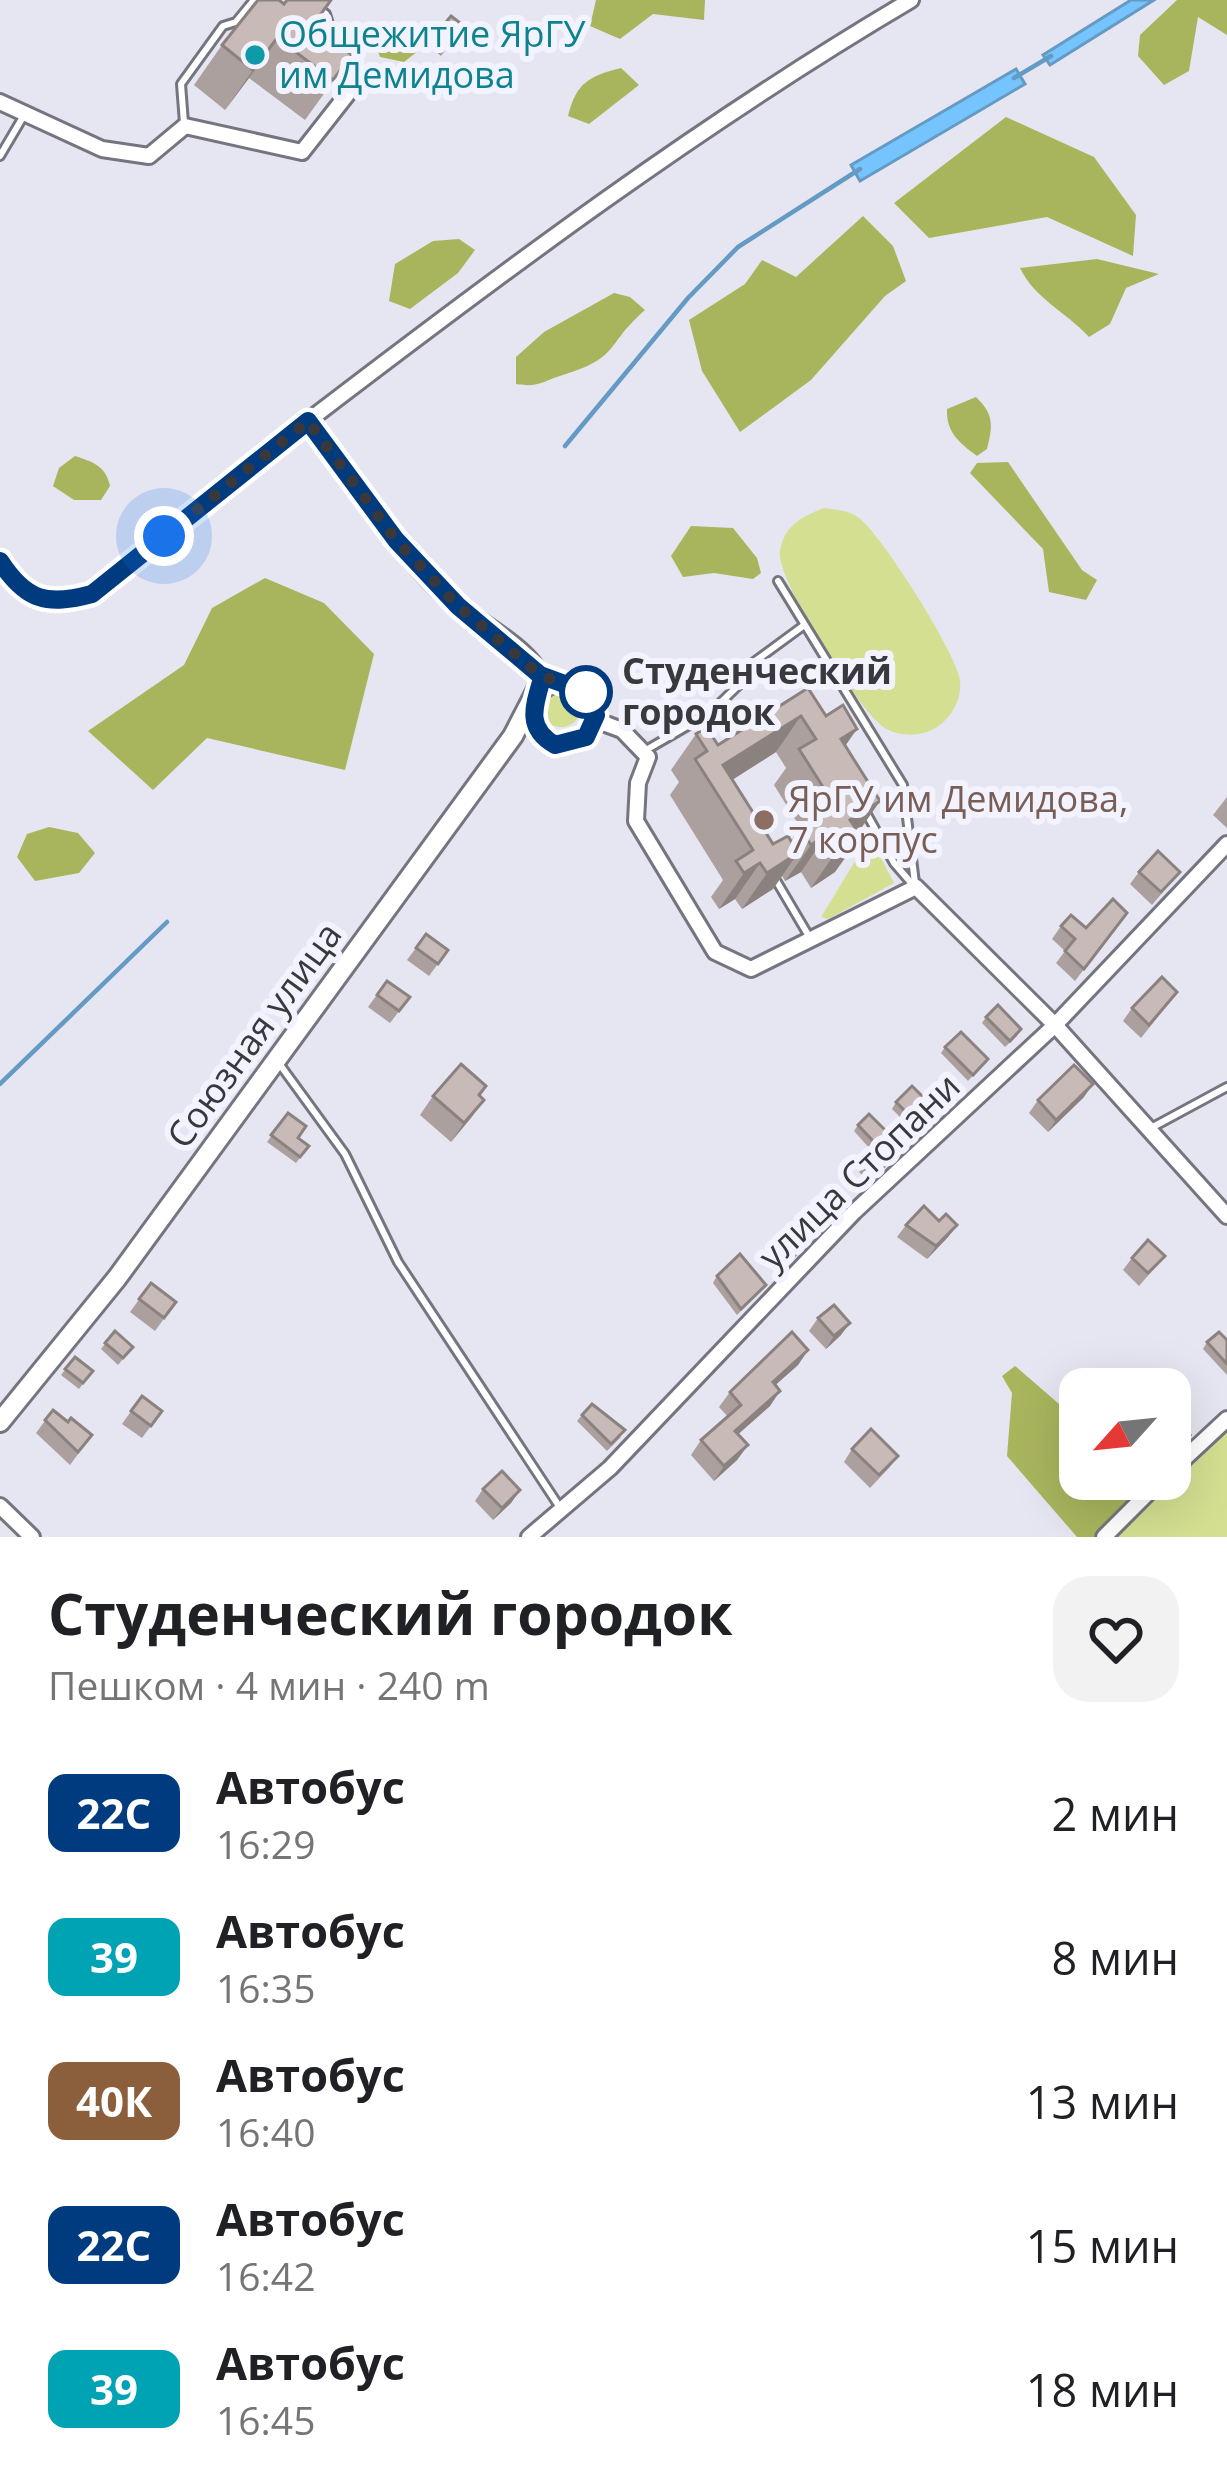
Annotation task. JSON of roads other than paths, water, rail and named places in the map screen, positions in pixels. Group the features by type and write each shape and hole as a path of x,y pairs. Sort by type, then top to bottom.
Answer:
{"street":[{"path":"0,561 16,585 55,604 92,594 504,268 765,86 911,0"},
{"path":"0,102 102,149 148,156 185,126 302,152 353,87"},
{"path":"308,421 396,540 458,606 549,679 586,692 595,720"},
{"name":"Союзная улица","path":"0,1422 117,1278 549,679"},
{"path":"535,702 538,732 555,745 577,743 595,720"},
{"path":"595,720 622,730 648,757 638,783 636,821 715,952 751,969 916,887 1055,1025 1227,1216"},
{"name":"улица Стопани","path":"529,1537 610,1468 854,1212 1055,1025 1227,844"},
{"path":"1191,1452 1227,1419"},
{"path":"1104,1537 1141,1500"},
{"path":"0,1506 32,1537"}],"lane":[{"path":"185,126 182,83 223,26 236,22 254,0"},
{"path":"306,0 326,14 353,87"},
{"path":"0,156 25,114"},
{"path":"778,581 903,785 916,887"},
{"path":"643,752 710,713 754,662 803,626"},
{"path":"858,799 894,863 916,887"},
{"path":"768,868 811,939"},
{"path":"276,1060 345,1154 398,1262 561,1509"},
{"path":"1149,1129 1227,1087"}],"water":[{"path":"1131,0 1154,0 1050,65 1043,55"},
{"path":"1016,69 1025,84 860,181 851,165"}],"waterway":[{"path":"1014,78 1051,56"},
{"path":"565,446 688,298 738,247 860,169"},
{"path":"0,1084 167,922"}],"place":[{"name":"Общежитие ЯрГУ им Демидова","path":"255,55"},
{"name":"Студенческий городок","path":"586,692"},
{"name":"ЯрГУ им Демидова, 7 корпус","path":"764,820"}]}
